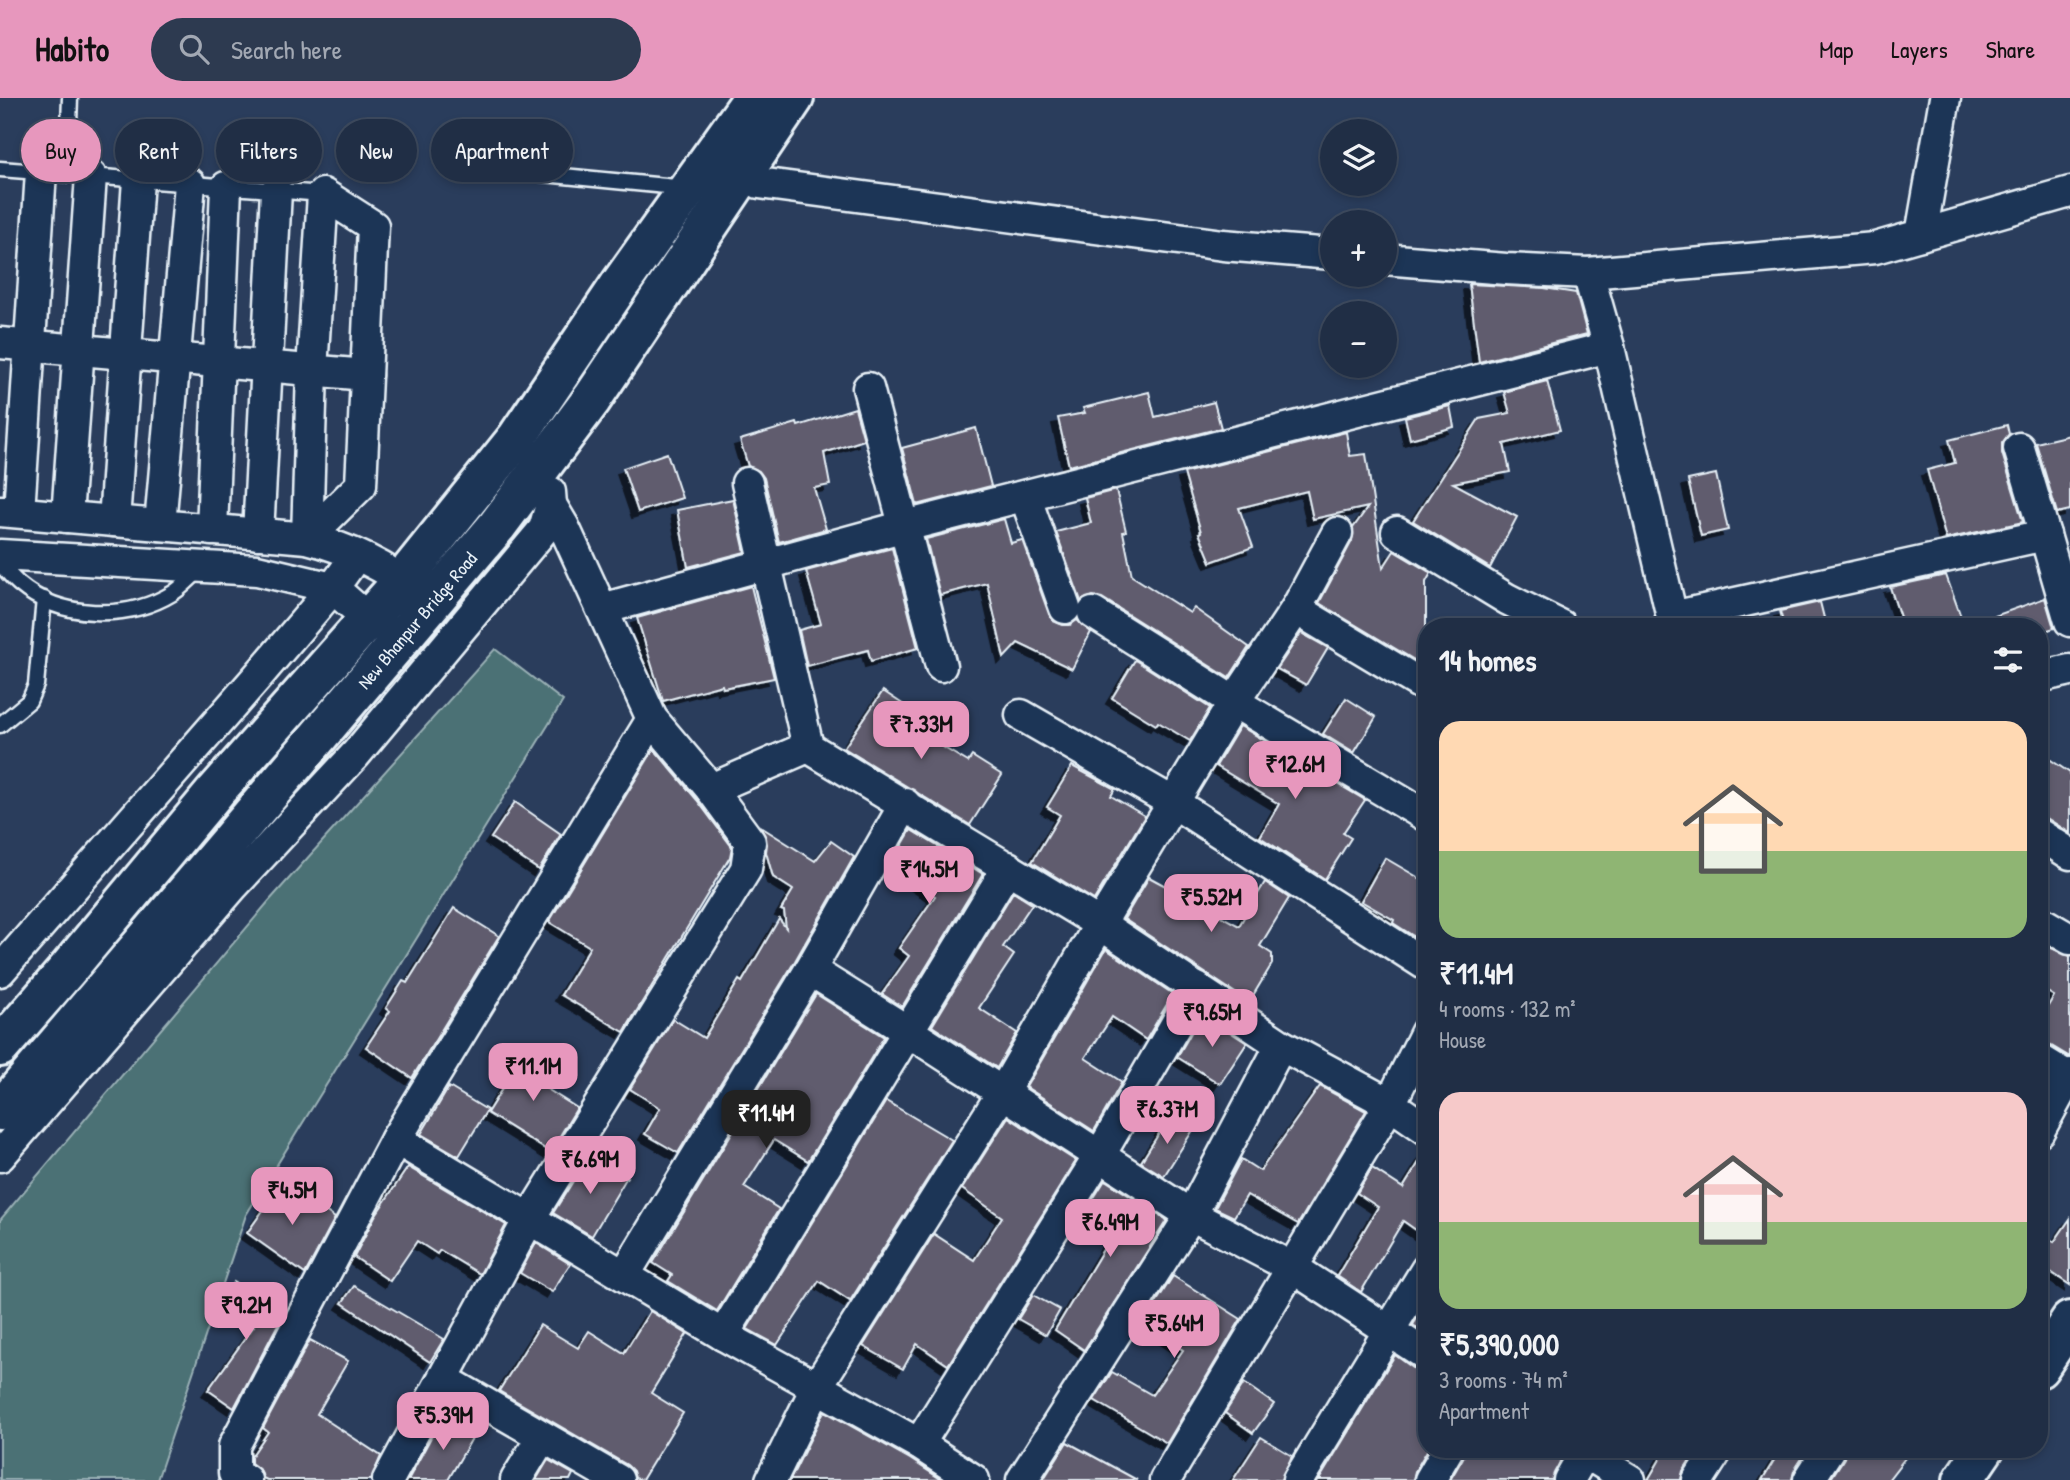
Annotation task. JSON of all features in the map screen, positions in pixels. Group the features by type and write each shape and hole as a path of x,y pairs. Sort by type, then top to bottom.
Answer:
{"street":[{"name":"New Bhanpur Bridge Road","path":"0,1111 400,639 417,591 516,439 621,283 753,98"},
{"name":"New Bhanpur Bridge Road","path":"0,1047 216,791 367,618 417,591 497,526 592,399 794,98"},
{"path":"1921,235 1945,98"},
{"path":"743,173 759,183 773,185 1223,245 1320,253"},
{"path":"64,182 29,346 9,512 307,538 356,556 417,591 462,627"},
{"path":"67,182 79,350 67,517"},
{"path":"114,521 138,182"},
{"path":"160,525 190,184"},
{"path":"212,530 226,187"},
{"path":"258,534 276,191"},
{"path":"1397,260 1588,273 1875,248 2070,192"},
{"path":"323,194 373,226 361,485 307,538 312,370 323,194"},
{"path":"1588,273 1609,347 1669,618"},
{"path":"0,343 366,375"},
{"path":"602,609 767,566 905,526 1609,347"},
{"path":"868,388 941,666"},
{"path":"2019,448 2070,621"},
{"path":"0,1156 233,886 356,754 544,529 551,505 549,457"},
{"path":"747,483 808,747 1100,924 1281,1045 1390,1104 1418,1123"},
{"path":"1025,496 1079,610 1418,811"},
{"path":"388,1480 529,1219 746,869 750,842 711,789 652,719 564,527 551,505"},
{"path":"1397,532 1507,599 1544,618"},
{"path":"771,1480 816,1388 1003,1093 1100,924 1234,702 1296,609 1337,533"},
{"path":"1687,618 2045,536"},
{"path":"0,555 257,570 288,576 333,588 367,618 432,663"},
{"path":"0,971 333,588 356,556"},
{"path":"1296,609 1418,682"},
{"path":"2048,675 2070,670"},
{"path":"1021,715 1174,803 1418,960"},
{"path":"246,1480 234,1473 234,1446 397,1139 652,719"},
{"path":"711,789 808,747"},
{"path":"625,1274 810,970 905,804"},
{"path":"2048,840 2070,854"},
{"path":"723,1335 1008,867"},
{"path":"2048,926 2070,939"},
{"path":"810,970 1191,1215 1293,1268 1418,1349"},
{"path":"919,1444 1100,1155 1197,988"},
{"path":"1022,1480 1191,1215 1281,1045"},
{"path":"1165,1480 1390,1104 1418,1048"},
{"path":"2048,1064 2069,1076 2048,1114"},
{"path":"397,1139 723,1335 919,1444 974,1480"},
{"path":"1298,1480 1418,1283"},
{"path":"2048,1354 2070,1321"},
{"path":"443,1379 618,1480"},
{"path":"516,1480 542,1437"},
{"path":"1430,1480 1443,1458"},
{"path":"1569,1480 1580,1458"},
{"path":"1596,1458 1630,1480"},
{"path":"1698,1480 1712,1458"},
{"path":"1809,1480 1823,1458"},
{"path":"1963,1480 1978,1458"}],"lane":[{"path":"68,119 69,98"},
{"path":"0,169 21,171"},
{"path":"573,177 690,188"},
{"path":"164,182 323,194"},
{"path":"0,564 20,584 55,605 95,613 136,609 173,593 204,567"},
{"path":"0,725 29,701 36,685 44,599"}],"green space":[{"path":"495,649 563,701 246,1215 157,1480 0,1480 0,1220 269,901"}],"building":[{"path":"1469,284 1544,288 1576,293 1587,334 1479,362"},
{"path":"1547,381 1560,430 1504,444 1510,472 1453,483 1517,517 1490,568 1413,521 1479,419 1510,413 1504,392"},
{"path":"1149,392 1155,417 1214,402 1221,428 1069,466 1058,418 1085,413 1083,408"},
{"path":"1450,406 1454,427 1410,439 1405,417"},
{"path":"855,408 864,440 824,453 830,485 814,488 826,529 779,542 764,478 759,471 748,466 740,440"},
{"path":"2007,425 2009,434 2002,443 2002,453 2023,522 1946,539 1927,470 1955,463 1949,440"},
{"path":"976,428 991,486 917,505 902,448"},
{"path":"1346,432 1350,456 1366,454 1383,568 1394,551 1431,573 1426,582 1426,618 1418,618 1418,662 1319,603 1352,541 1353,528 1368,507 1313,519 1307,491 1239,508 1253,547 1211,562 1199,533 1201,532 1184,473"},
{"path":"2070,435 2070,510 2057,513 2036,443"},
{"path":"667,453 682,498 638,512 623,468"},
{"path":"1716,474 1728,530 1701,536 1688,480"},
{"path":"1116,490 1126,531 1123,532 1132,576 1190,613 1194,608 1249,647 1229,678 1102,598 1093,596 1081,601 1056,532 1091,523 1085,498"},
{"path":"733,499 745,552 688,567 677,510"},
{"path":"1004,519 1011,543 1022,540 1053,621 1070,625 1077,620 1091,632 1072,669 1018,643 1004,658 987,583 940,595 926,539"},
{"path":"892,548 918,648 871,661 868,650 807,666 799,630 821,624 806,571"},
{"path":"1946,575 1961,617 1900,618 1890,587"},
{"path":"751,586 774,678 723,688 722,685 663,701 637,618"},
{"path":"2045,598 2054,628 2048,630 2048,618 1989,618"},
{"path":"1820,602 1824,618 1782,618 1780,611"},
{"path":"1301,633 1328,648 1306,685 1277,669"},
{"path":"1135,660 1210,708 1190,741 1158,722 1156,725 1112,698"},
{"path":"883,691 913,711 904,724 968,762 972,756 1002,775 970,825 844,748"},
{"path":"1346,698 1376,717 1354,753 1323,734"},
{"path":"1240,726 1365,800 1343,833 1351,838 1325,879 1260,837 1279,804 1216,766"},
{"path":"654,749 732,847 730,857 624,1032 561,995 590,947 549,922"},
{"path":"2048,758 2070,773 2070,833 2048,819"},
{"path":"1072,766 1115,789 1111,796 1145,816 1094,900 1032,862 1060,815 1047,807"},
{"path":"515,802 561,834 539,870 491,838"},
{"path":"761,827 815,861 831,841 854,857 795,961 678,1153 645,1134 660,1108 630,1089 673,1019 704,1038 739,980 742,982 779,919 786,928 784,911 781,910 793,890 773,877"},
{"path":"911,830 983,874 902,1007 882,994 909,956 899,948 935,896 890,866"},
{"path":"1385,858 1418,877 1418,939 1393,923 1394,920 1361,901"},
{"path":"1149,877 1239,926 1265,882 1289,898 1260,946 1272,954 1272,964 1249,1002 1124,919"},
{"path":"1013,892 1032,904 1003,947 1014,955 979,1008 1017,1033 997,1068 932,1026"},
{"path":"454,908 499,936 412,1078 366,1047 390,1011 386,1008 403,981 407,983"},
{"path":"1106,949 1173,994 1146,1040 1112,1017 1085,1058 1122,1082 1094,1131 1026,1087"},
{"path":"2048,949 2070,956 2070,1057 2048,1044 2048,1006 2054,996 2048,992"},
{"path":"816,994 884,1037 808,1161 774,1140 744,1187 779,1209 717,1311 668,1281 672,1275 653,1263"},
{"path":"1202,1014 1247,1043 1220,1084 1177,1057"},
{"path":"527,1049 556,1068 544,1087 577,1108 550,1152 487,1113"},
{"path":"1320,1086 1366,1111 1298,1224 1247,1195 1234,1217 1215,1208 1241,1159 1260,1171"},
{"path":"449,1087 487,1110 459,1156 421,1134"},
{"path":"886,1101 952,1140 850,1301 819,1281 777,1345 747,1329"},
{"path":"1170,1116 1193,1130 1164,1176 1141,1162"},
{"path":"1008,1117 1076,1161 948,1365 917,1344 903,1369 863,1346 934,1234 974,1260 1002,1217 962,1189"},
{"path":"589,1156 627,1177 592,1236 553,1213"},
{"path":"1418,1164 1418,1231 1403,1221 1361,1292 1337,1276 1378,1207 1357,1193 1372,1168 1403,1188"},
{"path":"408,1167 506,1225 480,1274 440,1250 437,1254 417,1241 390,1281 354,1257 375,1216"},
{"path":"1105,1180 1167,1220 1084,1350 1055,1330 1110,1238 1080,1220"},
{"path":"284,1181 335,1218 305,1274 247,1233"},
{"path":"2070,1219 2070,1285 2048,1270 2048,1238 2054,1242"},
{"path":"536,1243 570,1264 552,1292 520,1273"},
{"path":"1173,1276 1241,1319 1167,1443 1094,1400 1112,1372 1152,1395 1183,1350 1143,1323"},
{"path":"234,1282 285,1311 234,1408 208,1390 254,1326 223,1309"},
{"path":"354,1286 444,1339 430,1362 342,1303"},
{"path":"1033,1295 1060,1310 1046,1335 1018,1319"},
{"path":"650,1311 687,1334 651,1393 683,1413 642,1480 635,1478 627,1465 499,1391 540,1325 578,1348 589,1331 624,1353"},
{"path":"310,1340 348,1361 317,1414 381,1456 371,1480 267,1480 251,1463 251,1457 268,1432 263,1428"},
{"path":"1395,1355 1418,1370 1418,1458 1423,1458 1413,1480 1319,1480"},
{"path":"1244,1383 1274,1404 1253,1433 1225,1413"},
{"path":"824,1411 910,1459 942,1480 790,1480"},
{"path":"443,1415 475,1433 448,1480 408,1480"},
{"path":"1261,1437 1292,1456 1281,1480 1233,1480"},
{"path":"1067,1442 1137,1480 1043,1480"},
{"path":"1463,1458 1562,1458 1552,1480 1450,1480"},
{"path":"1661,1458 1691,1458 1681,1480 1648,1480"},
{"path":"1775,1458 1802,1458 1792,1480 1762,1480"},
{"path":"1844,1458 1905,1458 1888,1480 1830,1480"},
{"path":"548,1460 573,1474 570,1480 536,1480"}]}
